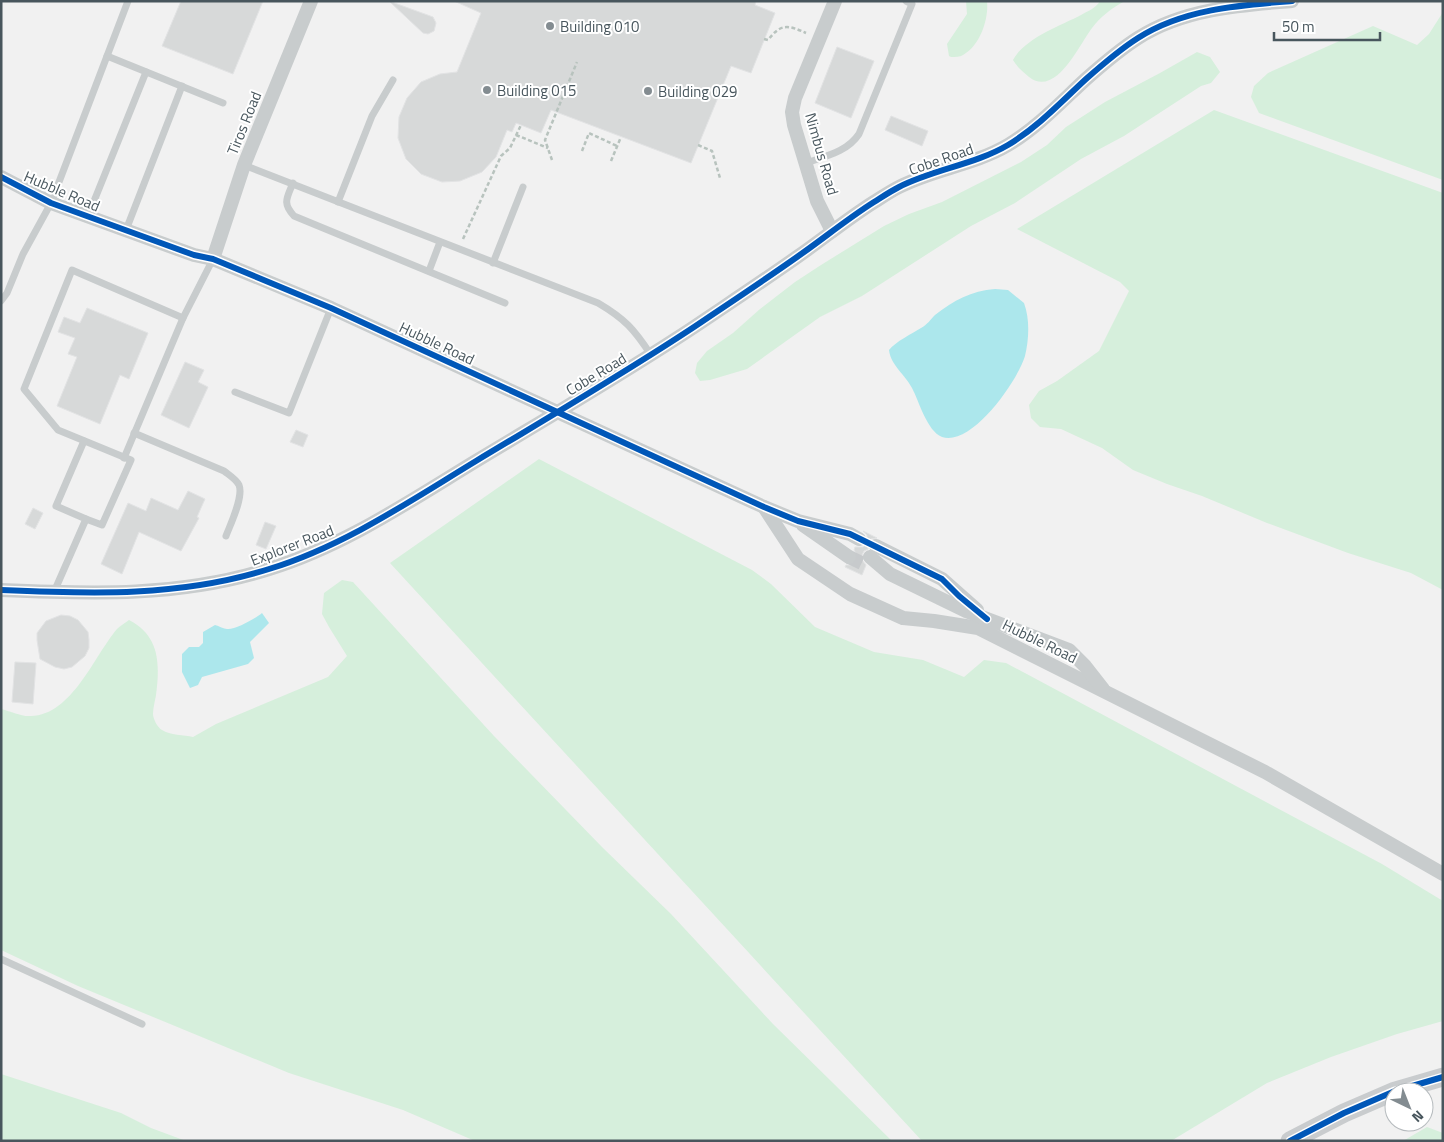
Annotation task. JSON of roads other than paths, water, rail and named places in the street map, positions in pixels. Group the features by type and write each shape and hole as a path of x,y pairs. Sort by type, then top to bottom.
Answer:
{"main road":[{"path":"1290,1141 1344,1113 1395,1091 1443,1077"}],"street":[{"name":"Tiros Road","path":"213,259 244,165 311,1"},
{"name":"Nimbus Road","path":"832,231 817,201 794,125 792,112 795,98 835,1"},
{"name":"Cobe Road","path":"557,412 651,355 787,264 850,218 901,186 981,159 1008,145 1033,127 1116,53 1140,36 1166,23 1197,13 1228,7 1292,1"},
{"name":"Hubble Road","path":"1,177 51,203 194,255 213,259 331,308 764,507 798,521 850,534 854,548 816,535 798,521"},
{"name":"Explorer Road","path":"1,590 119,593 172,590 223,581 270,569 319,550 353,534 557,412"},
{"name":"Hubble Road","path":"764,507 798,559 850,594 903,618 978,628 1265,772 1443,874"},
{"name":"Hubble Road","path":"987,619 942,579 871,556 890,574 966,611 987,619 1069,650 1105,691"}],"lane":[{"path":"1,301 7,293 23,254 51,203 128,1"},
{"path":"806,162 844,149 851,145 859,134 912,4 906,1"},
{"path":"107,56 223,103"},
{"path":"88,216 146,72"},
{"path":"338,202 372,116 393,80"},
{"path":"126,230 182,86"},
{"path":"244,165 605,307 618,315 636,332 651,355"},
{"path":"293,184 286,202 287,209 294,216 505,303"},
{"path":"493,263 523,187"},
{"path":"429,271 440,242"},
{"path":"124,458 183,318 213,259"},
{"path":"84,441 56,506 102,526 130,460 58,430 24,389 72,270 183,318"},
{"path":"235,392 289,414 331,308"},
{"path":"134,433 224,471 235,480 239,486 240,494 226,536"},
{"path":"54,592 86,518"},
{"path":"1,959 142,1024"}],"water":[{"path":"995,289 1008,290 1024,303 1028,329 1025,356 1021,367 1004,395 980,422 967,432 954,437 942,437 932,429 912,388 892,361 889,350 927,324 935,315 949,305 970,294"},
{"path":"262,613 269,623 250,642 254,658 248,664 202,677 198,685 190,688 182,672 182,654 189,647 199,647 203,643 203,632 215,625 226,629 235,628"}],"tunnel":[{"path":"849,557 866,565"}],"place":[{"name":"Building 010","path":"550,26"},
{"name":"Building 015","path":"487,90"},
{"name":"Building 029","path":"648,91"}]}
